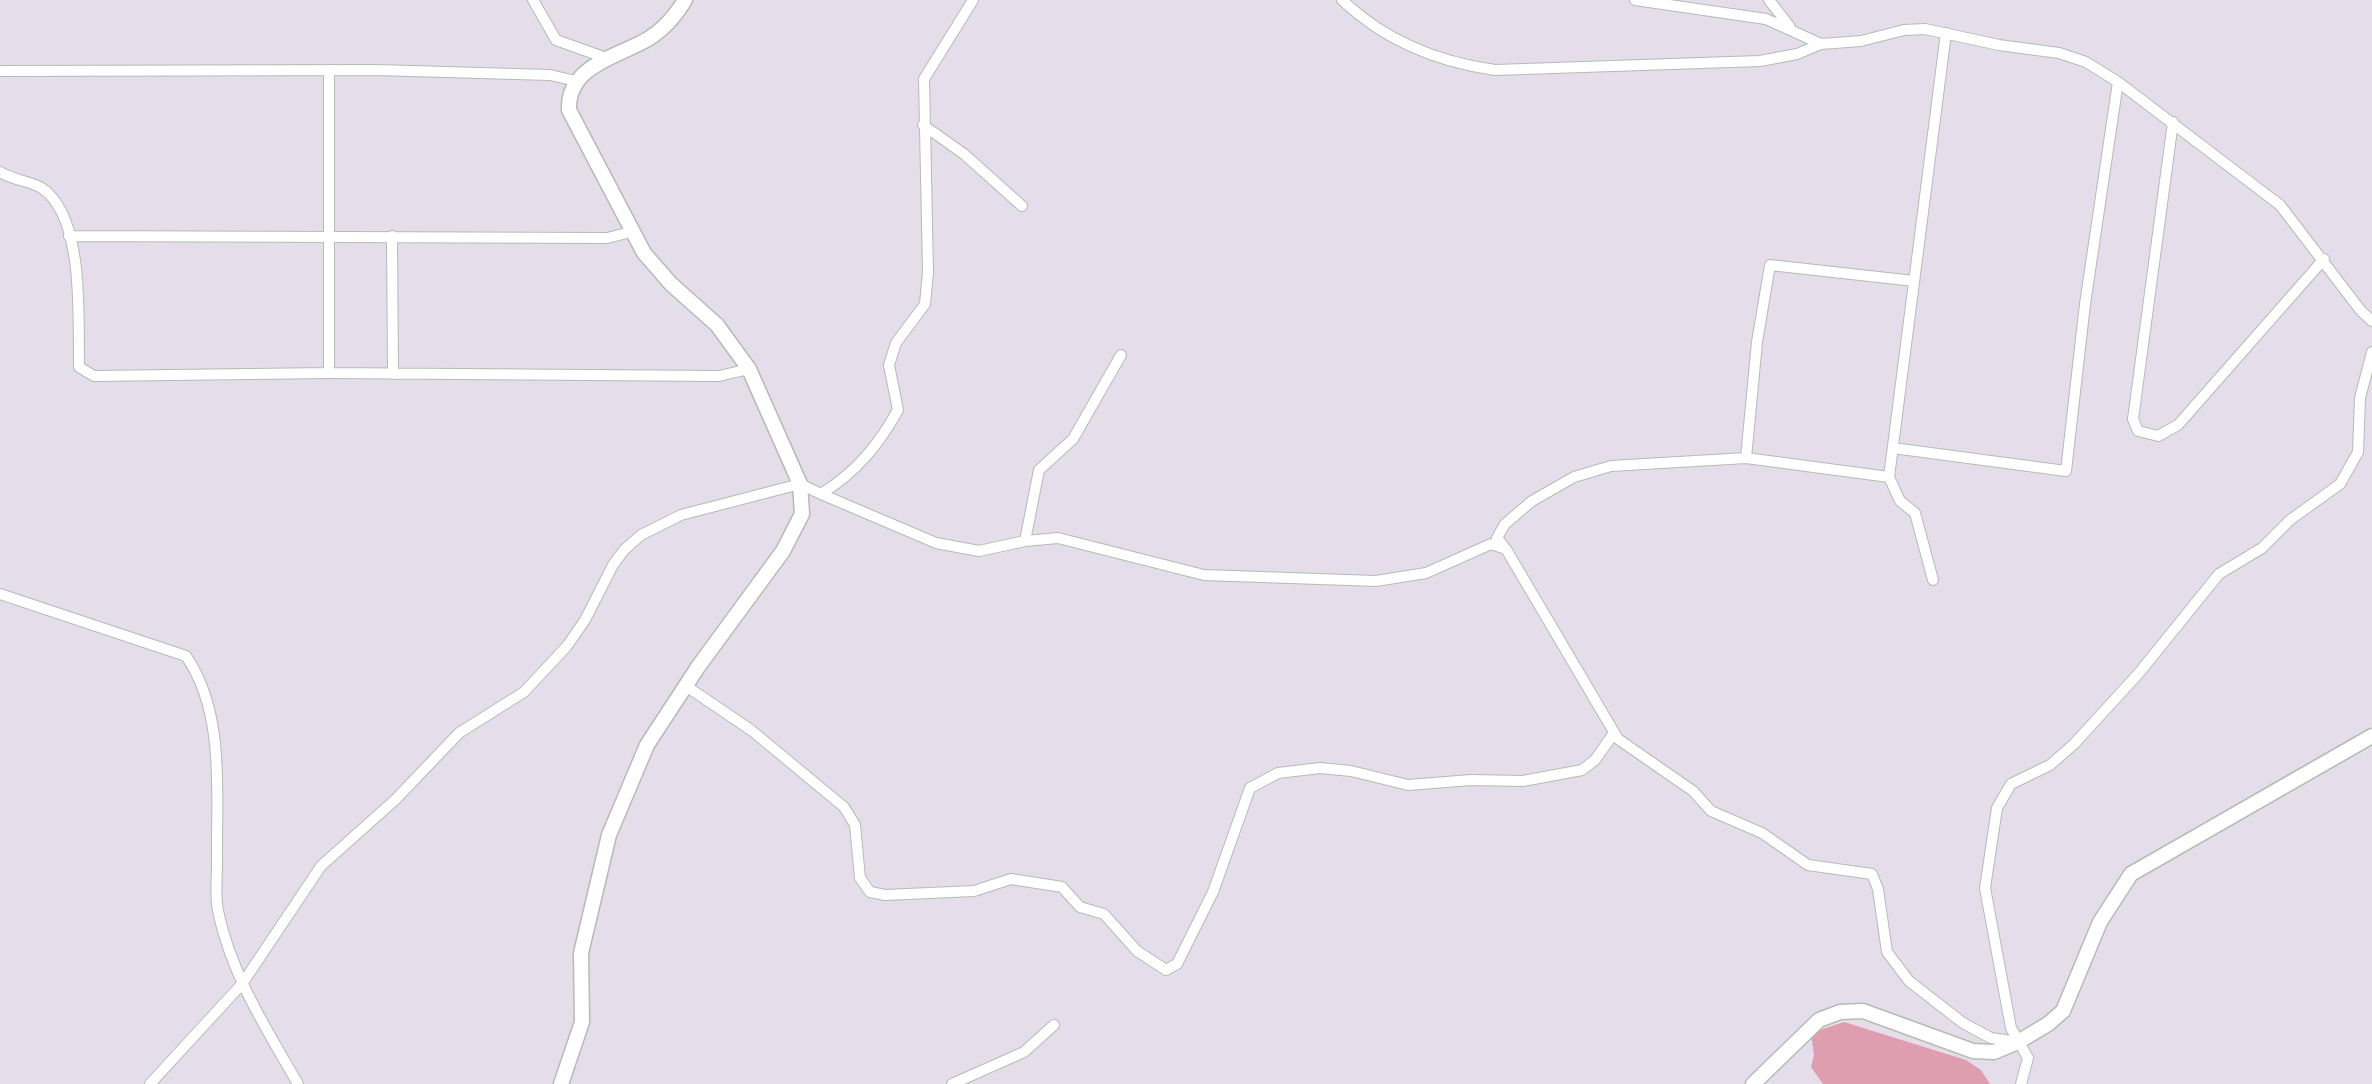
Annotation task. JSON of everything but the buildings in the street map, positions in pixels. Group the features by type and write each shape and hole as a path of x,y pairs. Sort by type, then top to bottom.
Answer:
{"street":[{"path":"533,0 556,40 609,59"},
{"path":"561,1084 582,1022 581,953 609,835 647,745 685,686 783,551 802,514 800,484 749,369 729,339 664,277 631,232 572,120 568,99 576,81 589,69 650,38 666,25 685,0"},
{"path":"821,494 848,477 881,441 898,410 889,365 896,343 925,304 928,272 924,79 973,0"},
{"path":"1342,0 1377,29 1405,45 1456,63 1495,70 1760,61 1797,54 1821,44 1861,41 1914,29 2072,57 2118,82 2280,205 2361,311 2372,321"},
{"path":"1635,0 1766,19 1821,44"},
{"path":"1769,0 1792,29"},
{"path":"1933,580 1915,513 1900,501 1889,477 1946,33"},
{"path":"0,71 329,70 550,75 576,81"},
{"path":"329,70 329,373"},
{"path":"1893,448 2066,471 2087,292 2118,82"},
{"path":"2173,122 2133,419 2138,431 2158,436 2178,425 2324,260"},
{"path":"923,125 964,154 1022,206"},
{"path":"0,172 49,194 61,212 69,236 78,289 79,367 87,374 719,376 749,369"},
{"path":"69,236 607,238 631,232"},
{"path":"391,236 393,374"},
{"path":"1746,458 1757,342 1770,265 1914,281"},
{"path":"2021,1084 2028,1058 2011,1028 1985,888 1997,808 2011,784 2050,765 2074,744 2139,673 2219,575 2262,548 2290,520 2337,487 2358,452 2360,398 2372,352"},
{"path":"1025,541 1039,470 1073,439 1121,355"},
{"path":"1889,477 1746,458 1611,466 1574,477 1532,501 1506,524 1497,538 1618,739 1693,791 1711,811 1762,833 1808,865 1872,874 1878,889 1887,952 1909,981 1964,1023 1991,1038 2018,1042"},
{"path":"150,1084 242,984 321,866 396,799 458,733 524,692 567,646 586,620 613,565 624,550 641,535 681,515 800,484 936,543 979,551 1025,541 1058,538 1205,575 1376,581 1426,573 1491,544 1506,549"},
{"path":"0,594 186,656 201,677 216,755 217,909 242,984 298,1084"},
{"path":"685,686 751,730 844,807 855,825 860,878 870,892 885,895 974,891 1011,879 1062,887 1080,907 1104,914 1138,951 1166,970 1177,964 1213,892 1250,788 1278,773 1320,768 1351,771 1408,785 1471,780 1523,781 1582,770 1595,760 1614,733"},
{"path":"1753,1084 1819,1020 1840,1012 1863,1011 1973,1051 1994,1052 2018,1042 2063,1011 2100,922 2131,874 2372,736"},
{"path":"953,1084 1024,1052 1054,1025"}],"shaded area":[{"path":"1844,1022 1966,1060 1981,1070 1990,1084 1823,1084 1811,1067 1814,1055 1811,1033"}]}
